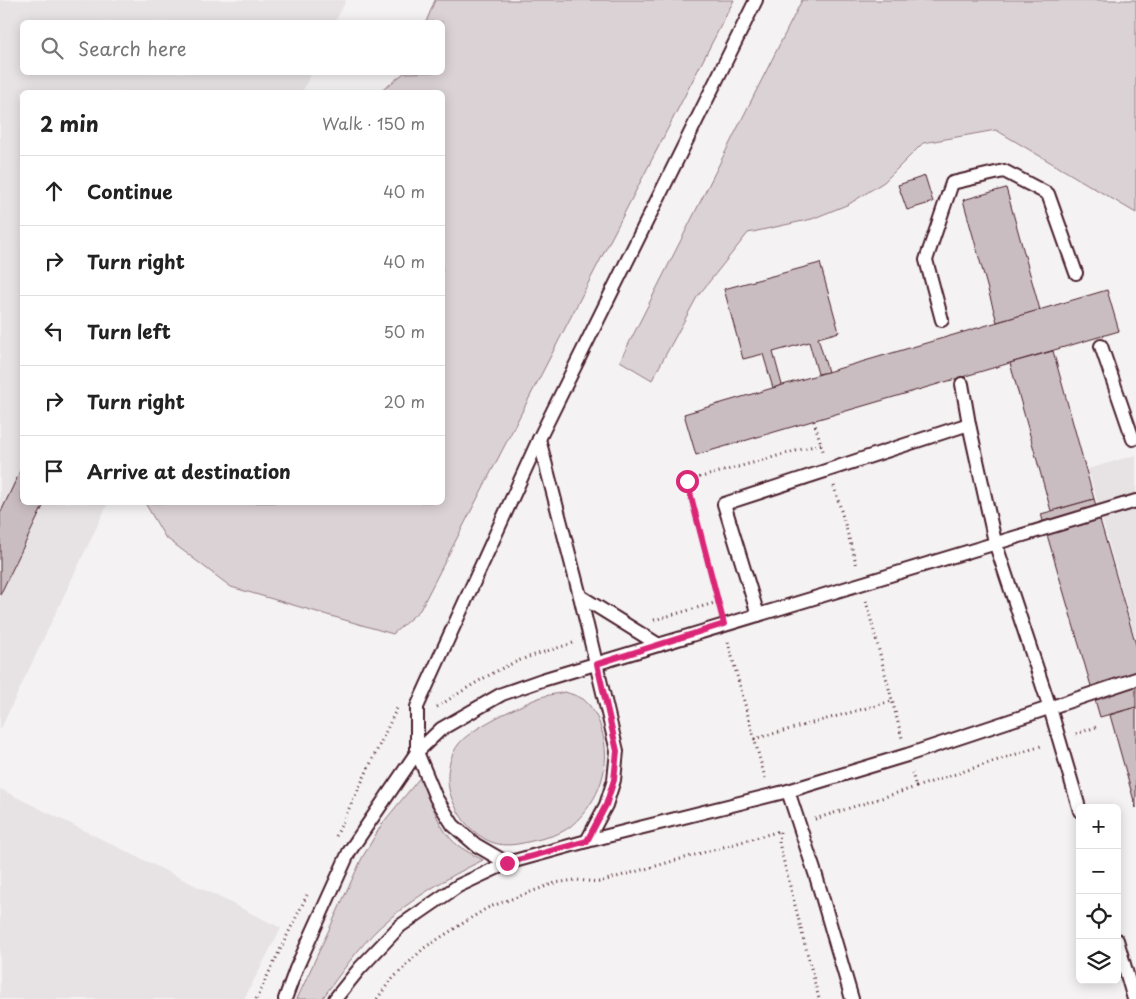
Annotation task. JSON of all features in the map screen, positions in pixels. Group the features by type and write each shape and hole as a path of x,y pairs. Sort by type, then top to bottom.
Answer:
{"lane":[{"path":"507,863 476,845 453,825 436,798 417,752 417,707 539,439 756,0"},
{"path":"942,320 926,260 952,183 1004,171 1048,194 1076,273"},
{"path":"1101,346 1133,439"},
{"path":"962,384 995,542 1050,708 1078,804"},
{"path":"758,615 724,504 969,424"},
{"path":"539,439 580,596 617,751 614,780 606,805 587,841"},
{"path":"285,999 296,969 349,852 417,752 441,729 502,694 542,680 1136,501"},
{"path":"580,596 659,645"},
{"path":"335,999 360,968 400,926 458,886 507,863 788,791 907,755 1136,679"},
{"path":"788,791 800,824 852,999"},
{"path":"1121,954 1134,999"}],"path":[{"path":"814,421 845,522 916,787"},
{"path":"819,999 779,842 780,831 754,739 687,481 821,444"},
{"path":"754,739 892,701"},
{"path":"377,999 390,981 424,948 487,908 555,883 575,880 599,882 780,831 1098,726"}],"shaded area":[{"path":"0,0 346,0 336,20 20,20 20,75 310,75 303,90 20,90 20,505 107,505 0,730"},
{"path":"435,0 734,0 420,610 393,634 231,587 165,537 146,505 445,505 445,90 383,90 401,75 445,75 445,20 427,20"},
{"path":"802,0 1136,0 1136,213 996,130 923,143 884,182 849,204 812,219 748,233 697,297 652,380 620,361"},
{"path":"1136,455 1136,640 1088,469"},
{"path":"565,692 583,699 589,705 601,728 605,755 604,768 601,781 590,805 567,829 542,839 502,845 485,839 465,822 452,799 448,786 448,771 454,751 472,732 494,719 539,698"},
{"path":"422,775 437,817 445,832 466,851 483,860 429,890 380,927 357,952 322,999 297,999 362,858 382,824"},
{"path":"0,789 281,928 244,999 0,999"}],"building":[{"path":"925,176 933,202 907,210 898,185"},
{"path":"1006,188 1040,310 997,322 963,200"},
{"path":"820,263 839,332 818,338 828,372 818,374 809,342 773,352 782,385 773,388 763,354 743,359 724,289"},
{"path":"1107,290 1119,331 696,455 684,414"},
{"path":"1053,351 1094,499 1051,511 1010,363"},
{"path":"20,471 20,505 44,505 0,595 0,514"},
{"path":"1094,499 1136,645 1136,707 1100,717 1041,514"},
{"path":"1136,707 1136,808 1110,715"}],"route":[{"path":"507,863 587,841 606,805 614,780 617,751 597,664 724,624 687,481"}]}
